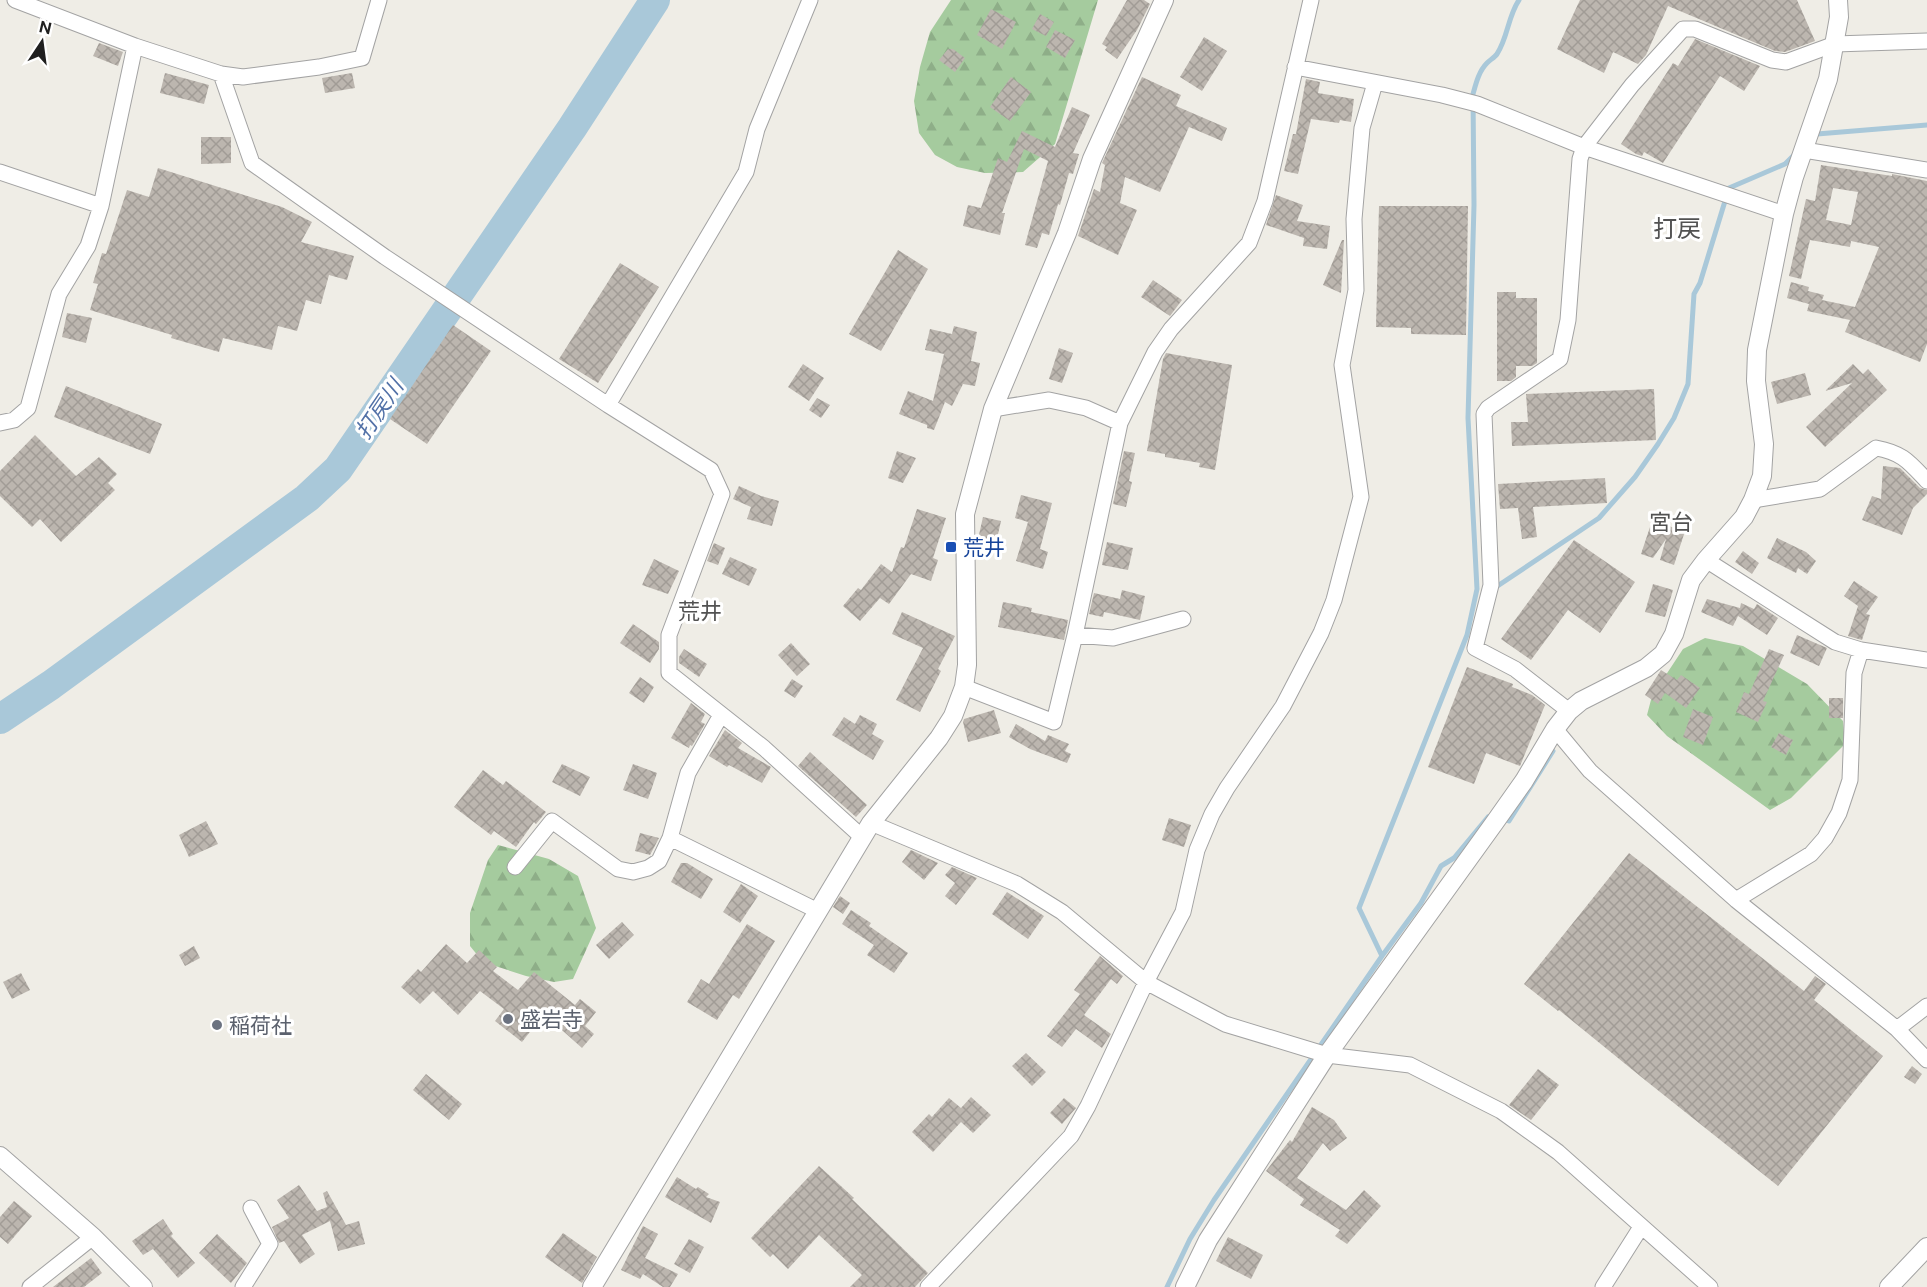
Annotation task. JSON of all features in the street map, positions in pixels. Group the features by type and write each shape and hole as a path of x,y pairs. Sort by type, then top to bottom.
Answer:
{"street":[{"path":"15,0 135,46 221,74 243,77 319,67 362,58 379,0"},
{"path":"608,405 746,172 757,129 810,0"},
{"path":"592,1287 867,830 939,738 953,716 964,687 967,664 965,514 993,409 1067,233 1092,159 1163,0"},
{"path":"964,687 1054,722 1120,423 1155,352 1166,336 1249,243 1265,201 1311,0"},
{"path":"1185,1287 1208,1240 1327,1055 1496,822 1555,729 1569,711 1581,701 1646,668 1663,654 1674,634 1691,580 1744,517 1753,500 1762,476 1764,444 1756,381 1757,350 1784,214 1794,177 1828,79 1839,17 1838,0"},
{"path":"1569,711 1515,669 1475,648 1491,585 1484,414 1488,408 1560,359 1568,320 1580,159 1584,147 1632,85 1683,29 1695,29 1772,60 1785,62 1835,44 1927,41"},
{"path":"0,423 14,420 28,408 59,294 88,246 101,206 135,46"},
{"path":"1295,67 1442,95 1477,104 1584,147 1784,214"},
{"path":"221,74 252,163 455,303 608,405 711,470 722,494 669,635 669,673 867,830 1017,884 1062,912 1146,982 1225,1024 1327,1055 1410,1065 1501,1111 1558,1152 1710,1287"},
{"path":"928,1287 1071,1136 1183,912 1197,850 1212,814 1283,706 1321,633 1334,600 1361,497 1342,364 1356,290 1353,219 1362,128 1375,83"},
{"path":"1804,150 1927,170"},
{"path":"0,172 101,206"},
{"path":"993,409 1048,400 1086,408 1120,423"},
{"path":"1753,500 1820,489 1876,448 1891,450 1906,459 1927,481"},
{"path":"1706,560 1835,642 1861,650 1927,660"},
{"path":"1075,635 1113,638 1183,619"},
{"path":"1736,900 1811,854 1825,838 1839,813 1850,780 1854,673 1861,650"},
{"path":"515,867 552,821 618,869 633,872 648,868 659,861 670,838 688,773 721,715"},
{"path":"1555,729 1590,771 1736,900 1897,1029 1927,1060"},
{"path":"670,838 818,911"},
{"path":"1897,1029 1927,1006"},
{"path":"0,1156 93,1237 143,1287"},
{"path":"243,1287 270,1244 251,1208"},
{"path":"1603,1287 1641,1227"},
{"path":"30,1287 93,1237"},
{"path":"1889,1287 1927,1247"}],"green space":[{"path":"951,0 1098,0 1055,144 1023,172 985,173 957,167 935,155 919,133 914,101 920,67 930,32"},
{"path":"1705,638 1743,646 1807,684 1843,721 1845,744 1791,798 1770,810 1667,736 1647,715 1652,696 1683,649"},
{"path":"498,845 549,859 578,876 596,928 573,979 554,982 526,976 483,962 470,946 470,913 488,860"}],"building":[{"path":"1127,0 1144,0 1150,4 1137,30 1117,59 1105,50 1107,47 1102,44"},
{"path":"1580,0 1797,0 1815,41 1785,52 1775,51 1668,6 1646,55 1638,64 1613,52 1604,73 1557,49"},
{"path":"991,9 1016,22 1002,49 977,35"},
{"path":"1040,14 1054,22 1046,36 1032,29"},
{"path":"1055,30 1075,40 1065,58 1046,47"},
{"path":"1204,37 1227,51 1202,91 1180,77"},
{"path":"1695,39 1760,66 1744,91 1720,76 1663,163 1644,152 1642,156 1636,154 1621,144 1673,63 1678,66"},
{"path":"99,43 123,52 118,66 93,56"},
{"path":"948,49 953,49 965,58 955,72 939,60"},
{"path":"165,73 209,85 204,104 160,93"},
{"path":"352,73 355,88 325,93 322,78"},
{"path":"1011,77 1031,92 1010,121 990,107"},
{"path":"1142,77 1181,95 1176,106 1227,128 1222,141 1189,127 1160,192 1125,177 1120,203 1137,210 1118,255 1078,236 1094,189 1100,192 1105,165 1102,163"},
{"path":"1306,79 1320,82 1318,93 1354,99 1351,122 1340,120 1339,123 1311,119 1298,174 1284,171 1293,134 1296,134"},
{"path":"1072,107 1090,115 1073,153 1079,154 1073,174 1069,173 1049,235 1042,233 1037,248 1025,245 1048,161 1024,149 1002,213 1005,213 1000,235 963,226 968,205 981,208 998,158 1007,162 1022,131 1055,147"},
{"path":"201,137 231,137 231,163 201,164"},
{"path":"1821,165 1927,181 1927,344 1920,362 1845,332 1850,320 1807,311 1809,304 1787,298 1791,282 1809,287 1808,291 1824,295 1822,300 1855,307 1879,247 1851,241 1850,247 1810,240 1801,279 1789,276 1806,199 1815,201","holes":["1833,188 1858,192 1851,225 1826,220"]},
{"path":"158,168 282,207 312,222 301,242 354,256 347,280 329,275 321,304 306,300 297,331 278,326 272,350 223,338 219,352 90,310 98,284 93,283 102,253 106,254 127,190 149,197"},
{"path":"1276,195 1303,205 1297,221 1330,226 1327,249 1303,246 1304,238 1266,225"},
{"path":"1379,206 1468,206 1466,335 1411,334 1411,328 1376,327"},
{"path":"1342,240 1344,240 1341,293 1323,285"},
{"path":"898,250 928,269 881,351 849,334"},
{"path":"620,263 659,287 598,383 559,359"},
{"path":"1153,280 1182,300 1170,316 1141,297"},
{"path":"1497,292 1516,292 1516,298 1537,298 1537,363 1532,366 1516,366 1516,377 1511,381 1497,381"},
{"path":"67,313 92,318 86,343 62,337"},
{"path":"453,325 491,351 427,444 390,419"},
{"path":"954,326 977,332 971,361 980,363 975,386 963,384 952,406 945,402 934,430 899,414 908,391 933,401 944,354 925,350 930,329 952,334"},
{"path":"1059,348 1073,353 1062,383 1049,379"},
{"path":"1166,353 1232,365 1215,470 1199,467 1200,463 1165,457 1165,454 1147,451 1163,359"},
{"path":"803,364 824,378 809,401 788,387"},
{"path":"1853,364 1863,374 1868,369 1887,390 1825,447 1806,427 1852,383 1825,391"},
{"path":"1805,373 1811,395 1777,404 1771,382"},
{"path":"66,386 162,424 150,454 54,417"},
{"path":"1654,389 1656,440 1512,446 1511,422 1528,422 1526,394"},
{"path":"817,398 830,405 821,418 809,410"},
{"path":"35,435 76,476 99,457 117,474 108,483 115,490 61,542 40,519 32,527 0,496 0,471"},
{"path":"897,451 916,458 903,483 888,478"},
{"path":"1124,451 1135,453 1129,481 1132,482 1126,507 1113,504"},
{"path":"1883,466 1900,468 1920,488 1927,490 1927,494 1913,508 1902,535 1862,520 1872,496 1881,499"},
{"path":"1605,478 1607,503 1533,507 1537,537 1522,539 1518,508 1500,509 1498,484"},
{"path":"739,486 779,501 772,526 747,519 751,507 733,499"},
{"path":"1021,495 1052,503 1040,549 1048,552 1043,569 1016,561 1028,522 1015,518"},
{"path":"917,509 946,518 933,558 938,560 931,581 911,574 889,604 880,598 860,621 843,606 858,588 861,590 881,564 892,572 901,547 904,548"},
{"path":"983,517 1001,521 996,543 978,539"},
{"path":"1652,521 1685,531 1674,565 1660,560 1666,539 1653,558 1641,554"},
{"path":"1777,538 1806,552 1816,561 1807,574 1798,568 1796,573 1767,558"},
{"path":"1574,540 1635,582 1600,633 1568,610 1531,660 1501,639"},
{"path":"1107,542 1133,548 1128,570 1102,565"},
{"path":"714,543 725,548 718,565 707,561"},
{"path":"1743,551 1759,563 1752,574 1735,562"},
{"path":"730,557 757,569 749,586 722,574"},
{"path":"654,559 679,571 668,594 642,585"},
{"path":"1854,581 1878,597 1866,614 1870,615 1862,640 1848,636 1858,606 1844,596"},
{"path":"1653,584 1673,590 1665,617 1645,612"},
{"path":"1122,590 1145,596 1140,620 1104,612 1103,617 1089,614 1094,593 1120,599"},
{"path":"1707,599 1740,608 1741,603 1754,609 1757,604 1778,618 1767,635 1738,616 1733,626 1701,612"},
{"path":"1003,602 1032,608 1031,612 1068,620 1064,640 998,627"},
{"path":"902,612 955,636 938,669 941,671 920,712 896,700 923,648 892,634"},
{"path":"633,624 659,642 659,649 650,663 620,643"},
{"path":"1797,635 1827,648 1819,666 1790,653"},
{"path":"791,643 810,664 797,676 778,655"},
{"path":"684,649 707,664 699,677 679,663 679,657"},
{"path":"1769,649 1784,655 1763,701 1767,702 1758,722 1736,712 1744,692 1749,694"},
{"path":"1467,667 1513,684 1512,687 1532,695 1545,705 1520,766 1486,753 1474,784 1428,767"},
{"path":"1661,670 1677,680 1681,675 1700,688 1686,708 1665,693 1658,704 1645,695"},
{"path":"640,677 654,687 644,703 629,693"},
{"path":"792,679 803,686 795,698 784,691"},
{"path":"1829,698 1843,698 1843,718 1829,718"},
{"path":"691,703 705,714 701,722 705,724 689,748 671,738"},
{"path":"1693,709 1713,717 1703,745 1683,737"},
{"path":"994,710 1001,733 968,742 964,719"},
{"path":"860,715 877,724 872,734 884,741 873,760 832,735 844,717 855,724"},
{"path":"1016,724 1045,741 1048,735 1069,744 1065,751 1071,754 1067,763 1030,749 1009,737"},
{"path":"725,730 742,743 738,748 771,767 762,783 709,756"},
{"path":"1779,733 1793,740 1786,755 1771,747"},
{"path":"810,752 867,805 856,817 798,766"},
{"path":"562,764 590,777 580,796 552,782"},
{"path":"633,764 657,773 648,799 623,790"},
{"path":"483,770 503,785 506,781 546,812 536,824 534,822 516,847 494,831 491,835 454,807"},
{"path":"1169,818 1191,825 1184,847 1162,840"},
{"path":"206,821 218,844 189,857 179,835"},
{"path":"640,833 659,838 650,855 635,851"},
{"path":"911,850 938,863 924,880 902,862"},
{"path":"1629,853 1804,991 1815,976 1826,984 1814,1000 1883,1056 1778,1186 1524,984"},
{"path":"681,863 687,863 713,879 701,899 671,882"},
{"path":"952,867 977,878 956,905 945,896 955,883 945,875"},
{"path":"741,884 758,896 740,923 723,912"},
{"path":"1007,892 1044,916 1028,939 992,914"},
{"path":"840,896 850,903 843,914 833,907"},
{"path":"851,910 871,923 869,926 908,953 894,973 867,955 874,945 842,924"},
{"path":"622,922 634,935 609,959 596,945"},
{"path":"747,924 775,941 739,999 733,995 717,1020 687,1002 701,979 709,984"},
{"path":"446,944 467,963 479,950 497,967 493,971 518,990 534,972 575,1005 580,999 596,1012 585,1026 594,1034 582,1048 544,1014 522,1042 495,1021 504,1009 480,991 458,1015 433,991 420,1004 401,987 418,969 421,972"},
{"path":"194,946 200,958 185,966 179,955"},
{"path":"1100,956 1123,976 1117,984 1111,979 1084,1015 1111,1034 1102,1048 1076,1029 1062,1047 1047,1036 1080,994 1074,990"},
{"path":"21,973 30,990 12,999 3,982"},
{"path":"1026,1053 1046,1072 1032,1086 1012,1066"},
{"path":"1912,1066 1922,1074 1915,1084 1904,1077"},
{"path":"1538,1069 1559,1085 1531,1120 1509,1105"},
{"path":"426,1074 462,1104 449,1120 413,1090"},
{"path":"971,1097 991,1115 973,1133 961,1122 933,1152 912,1132 929,1114 932,1117 949,1098 961,1108"},
{"path":"1064,1098 1076,1108 1062,1124 1050,1113"},
{"path":"1312,1107 1334,1120 1347,1138 1330,1151 1323,1143 1297,1178 1346,1210 1364,1190 1381,1206 1347,1244 1335,1236 1340,1230 1300,1205 1304,1199 1266,1171 1290,1140 1292,1142"},
{"path":"819,1166 928,1273 915,1287 850,1287 862,1275 819,1235 788,1269 773,1254 770,1257 751,1238"},
{"path":"677,1177 709,1194 706,1197 720,1202 711,1223 665,1197"},
{"path":"299,1185 317,1211 327,1207 323,1193 327,1191 346,1225 359,1221 365,1244 338,1251 330,1221 302,1235 315,1254 300,1264 284,1241 279,1243 272,1227 289,1218 277,1200"},
{"path":"14,1201 32,1216 8,1244 0,1237 0,1217"},
{"path":"163,1219 173,1234 171,1236 195,1263 178,1278 153,1249 143,1255 132,1241"},
{"path":"643,1226 658,1234 645,1258 678,1274 670,1287 663,1287 643,1274 640,1279 621,1270"},
{"path":"563,1233 597,1257 582,1283 545,1257"},
{"path":"217,1234 247,1263 231,1283 199,1253"},
{"path":"1228,1237 1263,1255 1251,1279 1216,1261"},
{"path":"689,1239 704,1247 690,1273 674,1264"},
{"path":"91,1258 102,1273 84,1287 53,1287"}],"waterway":[{"name":"打戻川","path":"0,719 51,685 307,498 338,469 572,128 655,0"},
{"path":"1382,956 1359,908 1467,635 1477,589 1468,418 1474,205 1473,94 1482,70 1496,55 1504,41 1512,13 1519,0"},
{"path":"1813,137 1817,134 1927,125"},
{"path":"1493,589 1599,518 1635,477 1658,444 1674,418 1688,384 1694,294 1700,283 1729,188 1785,164 1795,154"},
{"path":"1501,818 1509,821 1553,751"},
{"path":"1167,1287 1190,1239 1214,1200 1421,903 1441,866 1454,858 1488,817"}],"place":[{"name":"荒井","path":"951,547"},
{"name":"盛岩寺","path":"508,1019"},
{"name":"稲荷社","path":"217,1025"}],"district":[{"name":"打戻","path":"1677,228"},
{"name":"宮台","path":"1671,522"},
{"name":"荒井","path":"700,611"}]}
